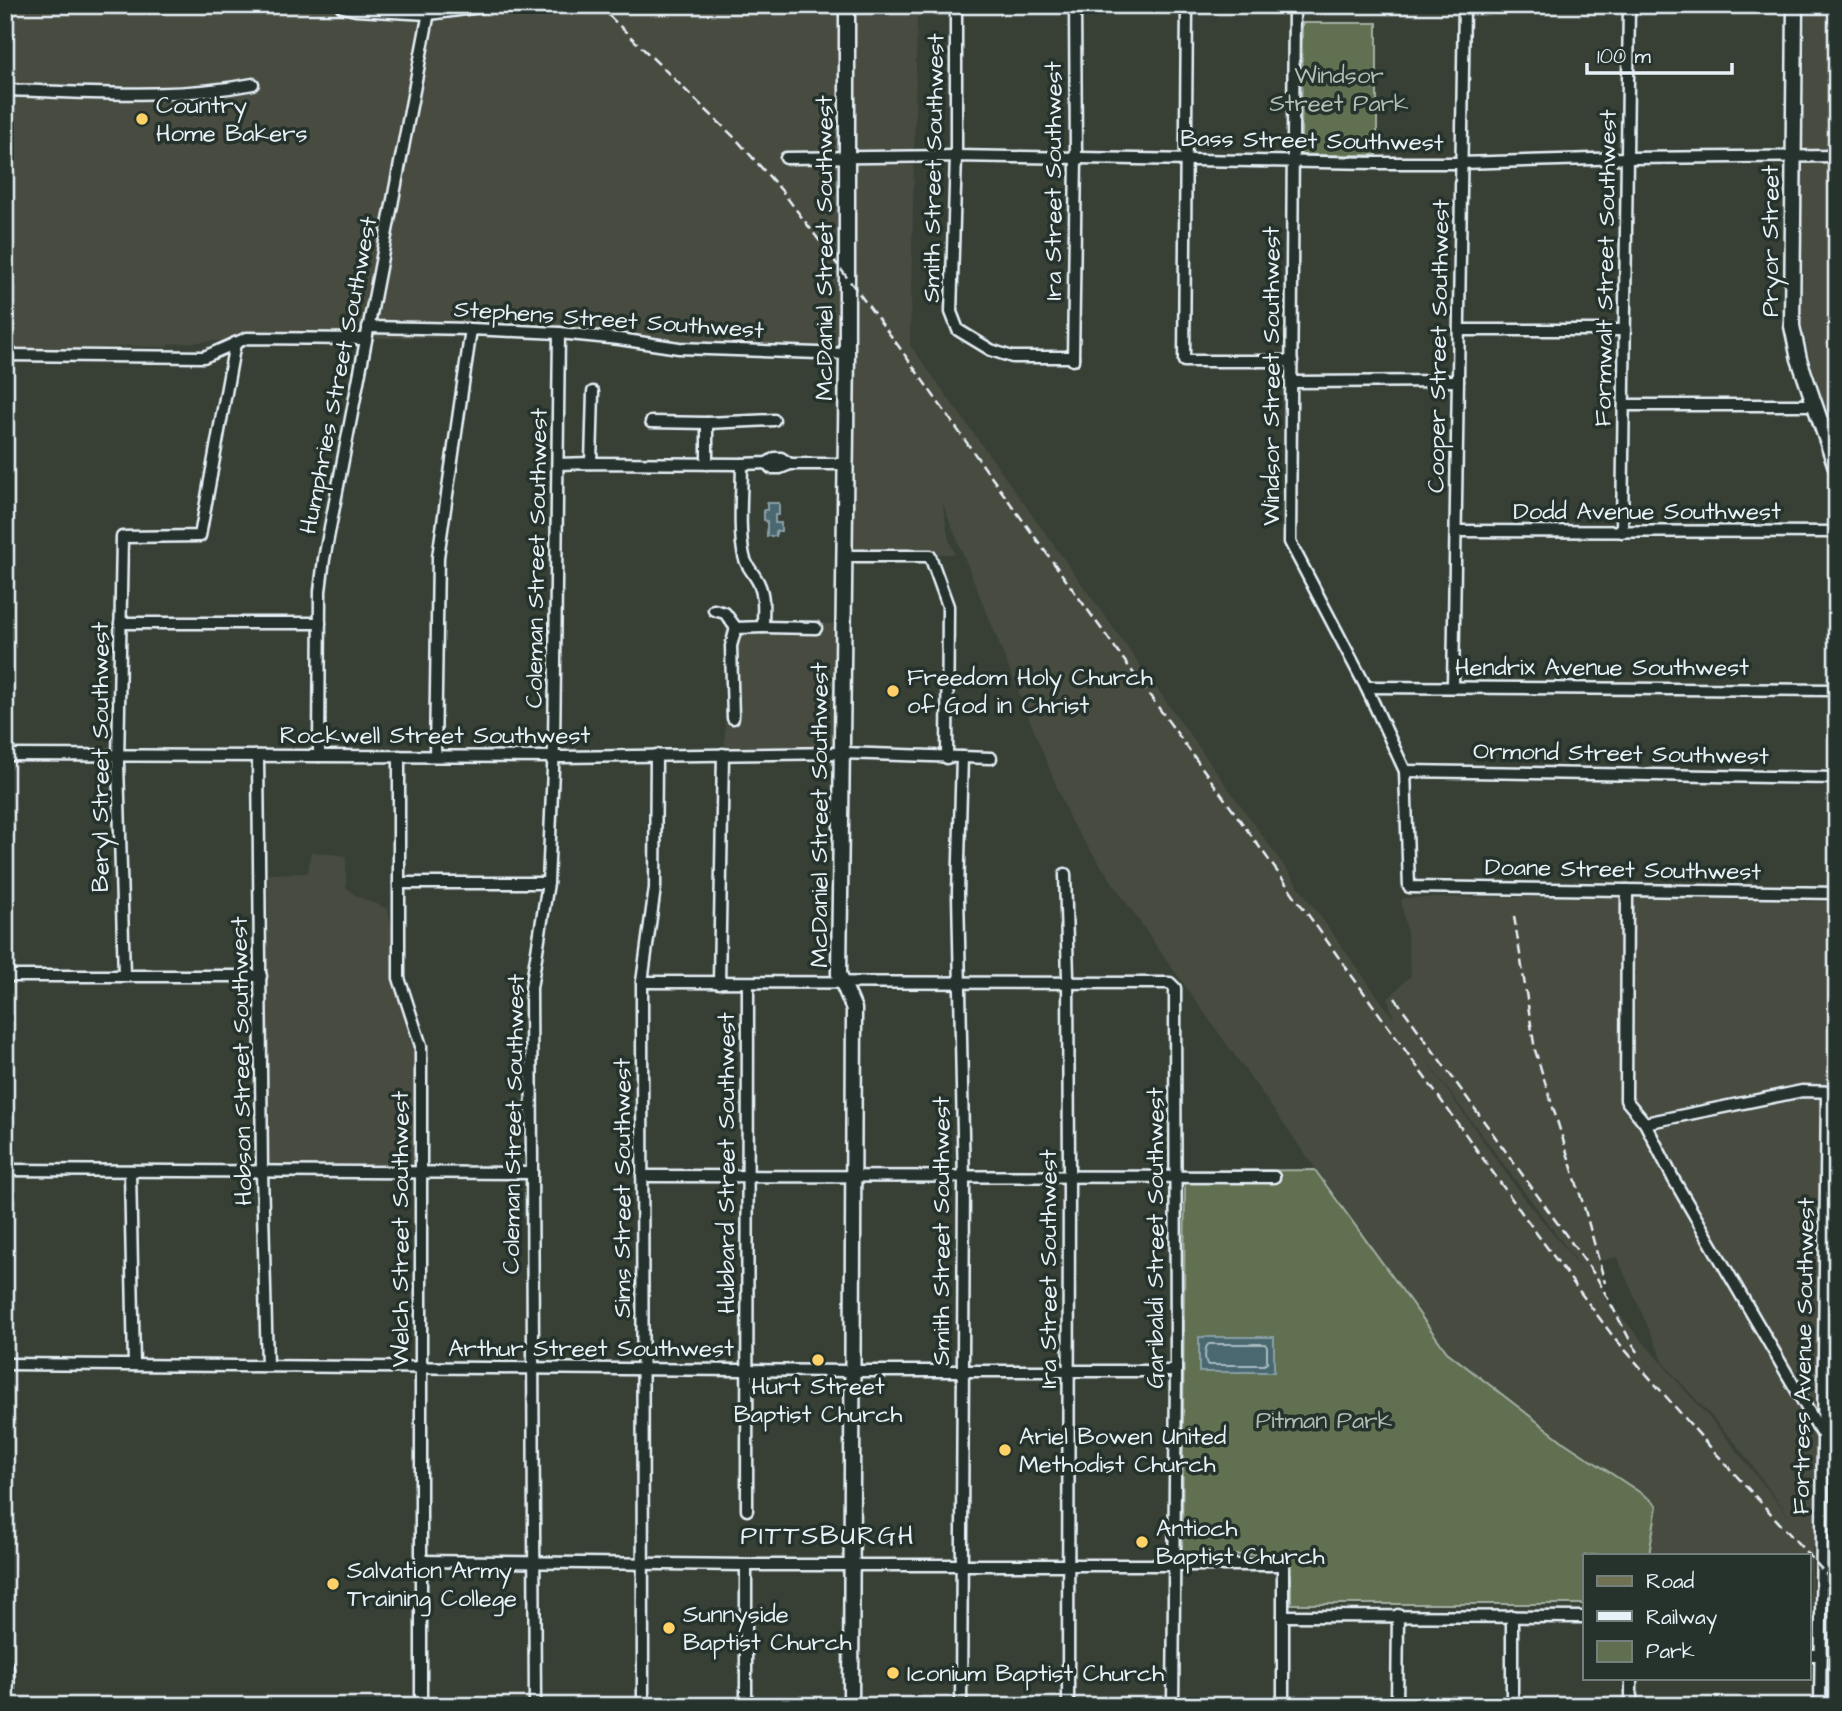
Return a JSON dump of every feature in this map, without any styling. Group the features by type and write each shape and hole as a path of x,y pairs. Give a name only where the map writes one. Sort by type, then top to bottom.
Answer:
{"main road":[{"path":"5,1668 6,1706"}],"street":[{"path":"343,5 356,8 480,5"},
{"name":"McDaniel Street Southwest","path":"848,5 846,464 839,974 854,1009 851,1706"},
{"name":"Smith Street Southwest","path":"956,5 956,156 951,312 958,330 991,350 1012,357 1073,359"},
{"name":"Ira Street Southwest","path":"1073,359 1075,5"},
{"path":"1186,5 1184,361 1292,361"},
{"name":"Windsor Street Southwest","path":"1294,5 1290,542 1366,687 1405,771 1409,887"},
{"name":"Cooper Street Southwest","path":"1454,687 1464,5"},
{"name":"Formwalt Street Southwest","path":"1622,531 1629,5"},
{"name":"Pryor Street","path":"1795,5 1792,326 1799,359 1837,470"},
{"name":"Humphries Street Southwest","path":"319,756 320,591 324,559 430,8"},
{"path":"5,90 164,94 228,89 253,84"},
{"name":"Bass Street Southwest","path":"786,158 956,156 1460,163 1837,156"},
{"name":"Stephens Street Southwest","path":"368,327 559,333 680,348 847,354"},
{"path":"435,757 438,557 471,329"},
{"path":"1459,330 1625,330"},
{"name":"Coleman Street Southwest","path":"535,1706 531,988 548,883 554,757 559,333"},
{"path":"5,355 204,357 247,338 366,339"},
{"name":"Beryl Street Southwest","path":"124,976 118,755 122,537 200,536 235,343"},
{"path":"1292,382 1458,381"},
{"path":"591,463 593,392"},
{"path":"1624,405 1814,405"},
{"path":"651,422 774,420"},
{"path":"707,423 707,464"},
{"path":"558,464 767,463 771,468 790,464 846,464"},
{"path":"743,464 741,500 744,555 747,565 761,586 763,627"},
{"name":"Dodd Avenue Southwest","path":"1457,531 1837,532"},
{"path":"845,556 930,556 948,606 947,758"},
{"path":"714,610 725,613 736,628"},
{"path":"120,622 320,623"},
{"path":"736,628 816,628"},
{"path":"733,718 731,646 736,628"},
{"name":"Hendrix Avenue Southwest","path":"1366,687 1837,690"},
{"name":"Rockwell Street Southwest","path":"5,755 554,757 842,753 991,758"},
{"name":"Hubbard Street Southwest","path":"719,983 723,754"},
{"name":"Sims Street Southwest","path":"643,1706 642,982 655,888 656,755"},
{"name":"Hobson Street Southwest","path":"258,756 262,1172 267,1366"},
{"name":"Welch Street Southwest","path":"399,757 399,978 421,1046 421,1706"},
{"name":"Smith Street Southwest","path":"961,1706 964,1176 958,893 962,757"},
{"name":"Ormond Street Southwest","path":"1405,771 1837,778"},
{"name":"Ira Street Southwest","path":"1065,874 1069,1176 1068,1706"},
{"path":"399,883 548,883"},
{"name":"Doane Street Southwest","path":"1409,887 1837,893"},
{"path":"1627,890 1626,1100 1645,1123 1674,1180 1824,1437"},
{"path":"5,976 261,976"},
{"path":"642,982 1068,982"},
{"name":"Garibaldi Street Southwest","path":"1068,982 1170,983 1175,988 1173,1706"},
{"name":"Hubbard Street Southwest","path":"747,1510 748,983"},
{"path":"1645,1123 1802,1091 1832,1092"},
{"name":"Fortress Avenue Southwest","path":"1820,1706 1832,1092"},
{"path":"5,1170 532,1173"},
{"path":"130,1171 134,1365"},
{"path":"642,1176 1274,1177"},
{"name":"Arthur Street Southwest","path":"5,1364 1176,1371"},
{"path":"421,1561 746,1565 1283,1566 1283,1706"},
{"path":"746,1565 746,1706"},
{"path":"1398,1615 1398,1706"},
{"path":"1283,1616 1583,1617"},
{"path":"1512,1616 1512,1706"},
{"path":"1811,1655 1821,1655"},
{"path":"1630,1706 1631,1680"}],"shaded area":[{"path":"5,5 960,5 960,16 917,17 910,345 1394,1019 1388,999 1411,975 1401,900 1404,898 1612,896 1837,902 1837,1580 1812,1548 1812,1649 1811,1554 1649,1554 1658,1514 1447,1352 1071,822 942,502 949,540 955,554 840,554 845,359 556,337 243,339 168,344 168,347 129,346 5,354","holes":["1424,1058 1587,1275 1523,1197","1617,1257 1665,1365 1738,1446 1794,1523 1724,1435 1604,1297 1599,1261"]},
{"path":"1806,5 1837,5 1837,440 1812,367 1801,319"},
{"path":"725,622 840,624 840,755 725,756"},
{"path":"311,852 346,856 346,887 356,896 388,909 393,936 395,978 414,1046 415,1165 266,1164 268,874 308,873"}],"green space":[{"name":"Windsor Street Park","path":"1302,23 1377,23 1377,155 1301,155"},
{"name":"Pitman Park","path":"1315,1170 1447,1352 1565,1443 1657,1506 1649,1554 1583,1554 1583,1604 1291,1604 1291,1554 1182,1556 1185,1171"}],"water":[{"path":"767,503 779,503 779,515 775,515 775,523 781,523 781,531 776,531 776,536 767,536 764,510 767,510"},
{"path":"1199,1337 1274,1337 1274,1372 1199,1372"}],"railway":[{"path":"598,5 737,140 782,191 897,344 1612,1335 1808,1554"},
{"path":"1514,916 1535,1050 1605,1283"},
{"path":"1395,998 1597,1278 1641,1356"},
{"path":"1811,1558 1837,1586"}],"place":[{"name":"Country Home Bakers","path":"142,119"},
{"name":"Freedom Holy Church of God in Christ","path":"893,691"},
{"name":"Hurt Street Baptist Church","path":"818,1360"},
{"name":"Ariel Bowen United Methodist Church","path":"1005,1450"},
{"name":"Antioch Baptist Church","path":"1142,1542"},
{"name":"Salvation Army Training College","path":"333,1584"},
{"name":"Sunnyside Baptist Church","path":"669,1628"},
{"name":"Iconium Baptist Church","path":"893,1673"}],"district":[{"name":"PITTSBURGH","path":"828,1535"}]}
